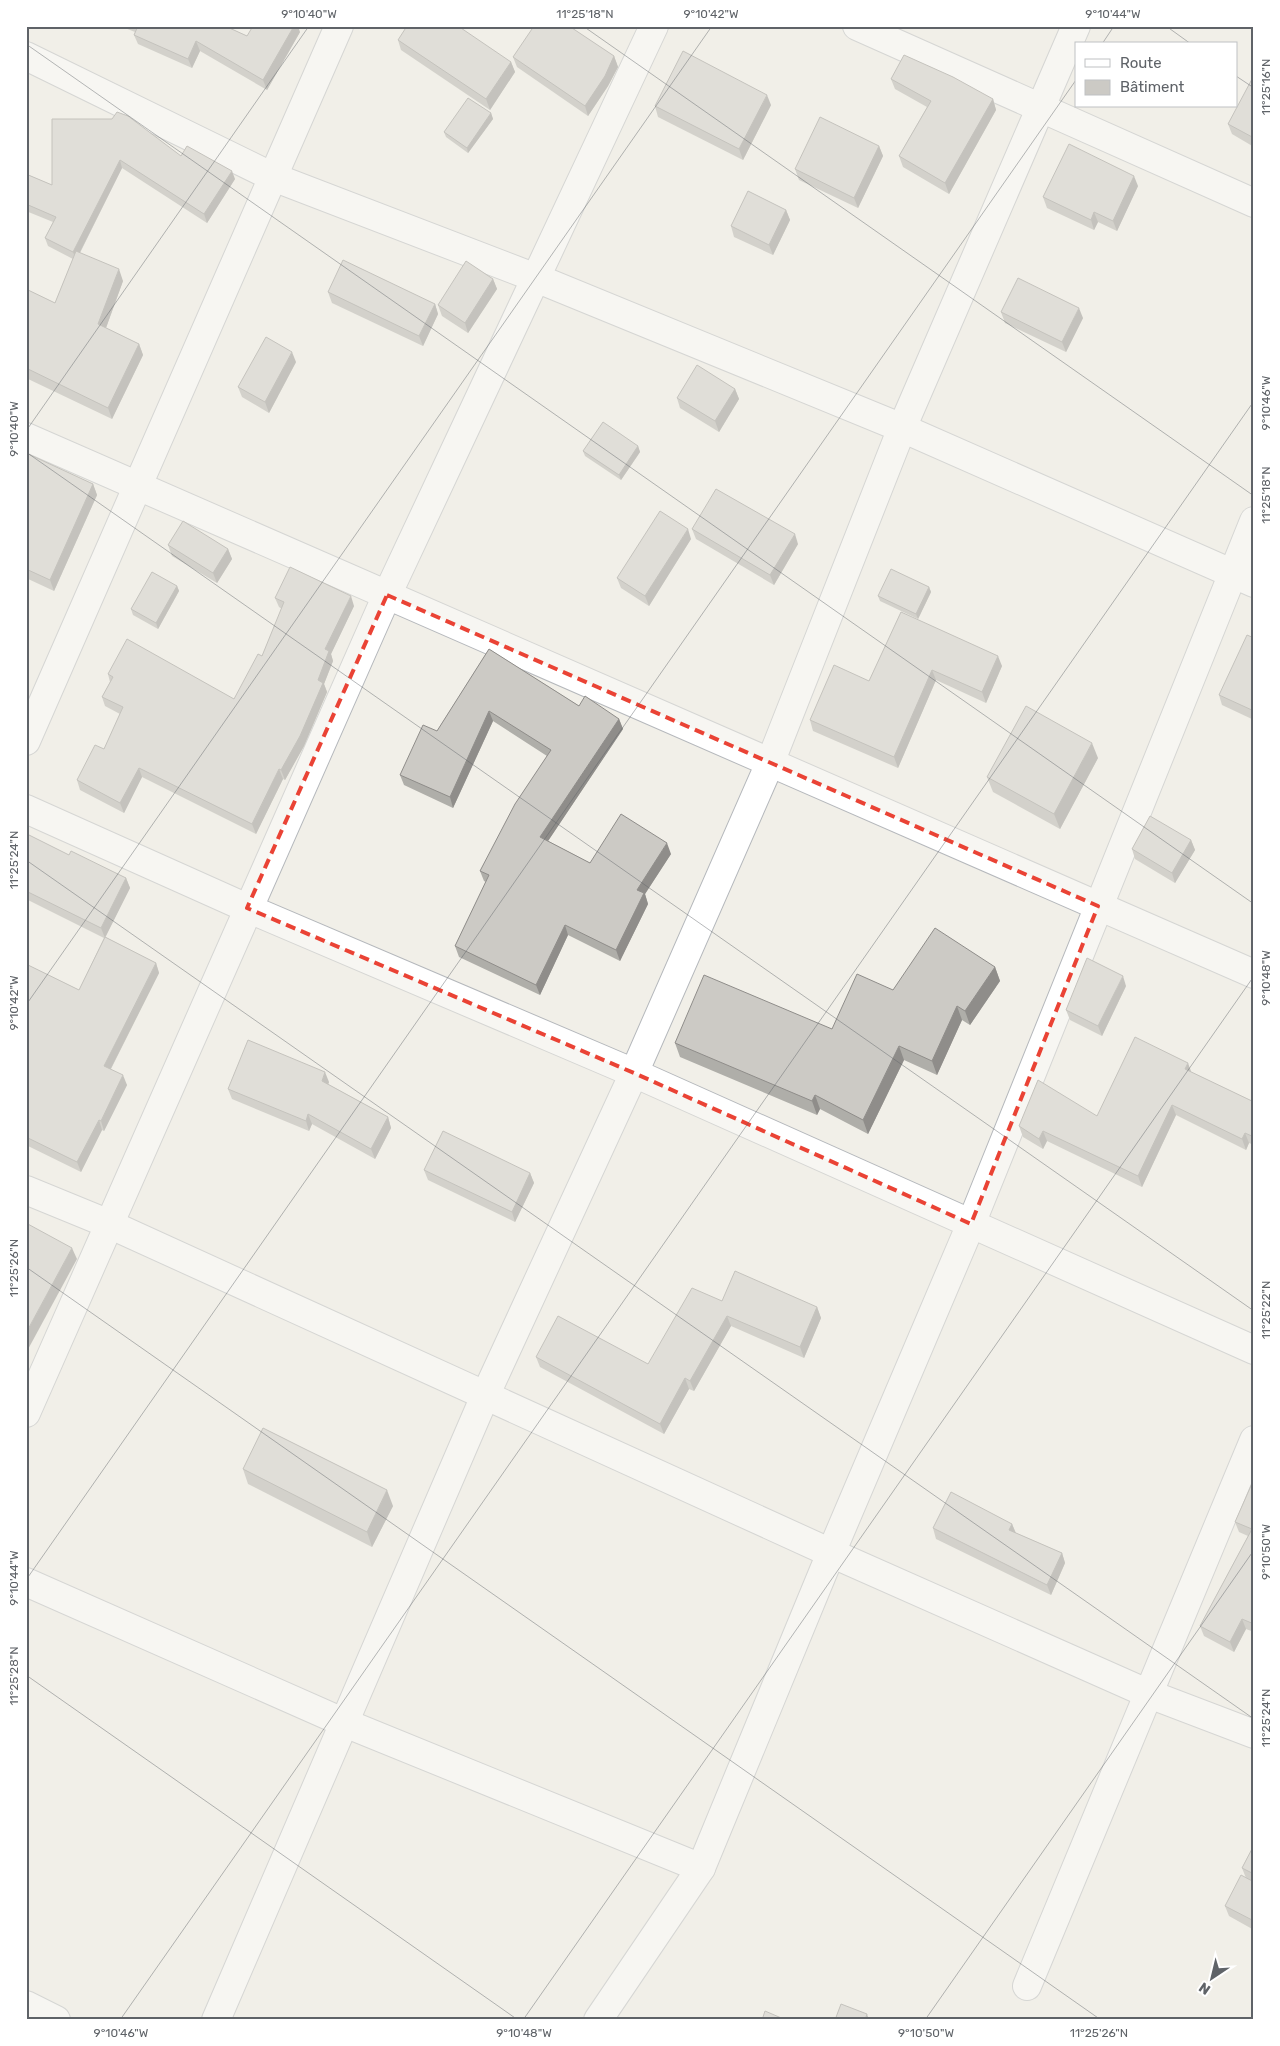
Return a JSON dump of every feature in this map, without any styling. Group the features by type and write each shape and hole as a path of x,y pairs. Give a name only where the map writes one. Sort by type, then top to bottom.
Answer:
{"street":[{"path":"26,741 139,487 339,26"},
{"path":"26,1413 247,908 387,595 654,26"},
{"path":"858,26 1040,109 1254,203"},
{"path":"216,2020 485,1396 634,1073 770,763 902,428 1076,26"},
{"path":"26,56 273,177 536,278 902,428 1242,578"},
{"path":"26,437 1254,974"},
{"path":"598,2020 701,1868 831,1553 971,1224 1098,906 1242,578 1254,521"},
{"path":"26,809 247,908 634,1073 1254,1350"},
{"path":"26,1190 109,1224 831,1553 1149,1694 1254,1734"},
{"path":"1027,1986 1254,1440"},
{"path":"26,1582 345,1723 701,1868"},
{"path":"26,2005 56,2020"}],"highlighted area":[{"path":"387,595 1098,906 971,1224 634,1073 247,908"}],"building":[{"path":"138,26 225,26 247,36 253,26 294,26 263,80 196,41 188,59 134,35"},
{"path":"407,26 458,26 511,62 486,99 398,40"},
{"path":"534,26 569,26 614,56 605,76 585,106 513,57"},
{"path":"683,51 767,95 739,149 655,106"},
{"path":"904,55 953,77 993,99 945,183 899,156 931,101 891,79"},
{"path":"1252,79 1254,80 1254,138 1228,124"},
{"path":"468,98 491,113 467,148 444,132"},
{"path":"117,112 128,116 181,156 187,146 232,171 204,214 120,160 73,252 45,238 56,217 26,204 26,174 52,185 52,119 112,119"},
{"path":"820,117 879,146 854,198 795,169"},
{"path":"1069,144 1134,176 1113,221 1094,212 1091,220 1043,197"},
{"path":"748,191 786,210 769,245 731,226"},
{"path":"76,251 119,269 98,324 139,344 108,408 26,368 26,289 55,303"},
{"path":"343,260 435,304 419,336 328,292"},
{"path":"466,261 493,279 465,323 438,305"},
{"path":"1018,278 1079,308 1062,342 1001,312"},
{"path":"266,337 292,352 265,402 238,387"},
{"path":"697,365 735,389 715,421 677,398"},
{"path":"603,422 638,446 619,475 583,451"},
{"path":"26,453 93,484 50,580 26,569"},
{"path":"716,489 795,534 770,575 692,529"},
{"path":"660,511 688,529 645,596 617,578"},
{"path":"183,521 228,549 213,573 168,545"},
{"path":"290,567 351,596 325,649 329,651 318,680 323,683 300,736 281,770 279,769 252,824 139,768 120,803 77,780 95,745 104,749 123,707 102,697 113,677 108,674 127,639 234,699 258,654 262,656 284,602 275,598"},
{"path":"891,569 929,587 916,614 878,596"},
{"path":"152,572 177,586 156,623 131,609"},
{"path":"901,612 998,656 982,692 932,670 894,757 810,720 834,665 869,681"},
{"path":"1247,635 1254,638 1254,711 1219,695"},
{"path":"489,649 579,706 585,696 619,719 540,837 590,863 621,814 667,843 637,890 644,893 616,950 565,925 536,985 455,946 489,875 480,871 515,804 551,750 489,711 450,797 400,775 423,725 437,731"},
{"path":"1026,706 1092,743 1054,814 987,777"},
{"path":"1150,816 1191,840 1172,873 1132,849"},
{"path":"29,835 69,855 71,851 126,878 101,928 26,891 26,841"},
{"path":"935,928 995,967 965,1011 957,1006 932,1061 899,1046 863,1120 815,1095 812,1101 675,1043 704,975 832,1029 857,974 893,990"},
{"path":"105,937 156,963 104,1066 123,1075 101,1121 99,1120 77,1162 26,1137 26,964 79,990"},
{"path":"1087,958 1123,976 1098,1026 1066,1010"},
{"path":"1135,1037 1188,1063 1185,1069 1254,1102 1254,1137 1245,1133 1242,1139 1172,1105 1138,1176 1043,1131 1039,1139 1019,1126 1038,1080 1097,1116"},
{"path":"248,1040 325,1072 322,1081 388,1117 371,1149 308,1114 306,1121 228,1089"},
{"path":"443,1131 530,1173 512,1212 424,1170"},
{"path":"26,1223 72,1248 26,1333"},
{"path":"735,1271 817,1307 800,1347 727,1316 690,1381 685,1378 660,1424 536,1357 558,1316 648,1364 692,1288 722,1301"},
{"path":"263,1428 387,1490 367,1532 243,1469"},
{"path":"1254,1479 1254,1624 1242,1619 1230,1642 1200,1626 1252,1529 1235,1522"},
{"path":"951,1492 1012,1524 1009,1530 1062,1553 1047,1585 933,1528"},
{"path":"1254,1845 1254,1874 1242,1868"},
{"path":"1241,1875 1254,1882 1254,1921 1225,1906"},
{"path":"841,2004 867,2014 865,2020 835,2020"},
{"path":"765,2011 786,2020 762,2020"}]}
